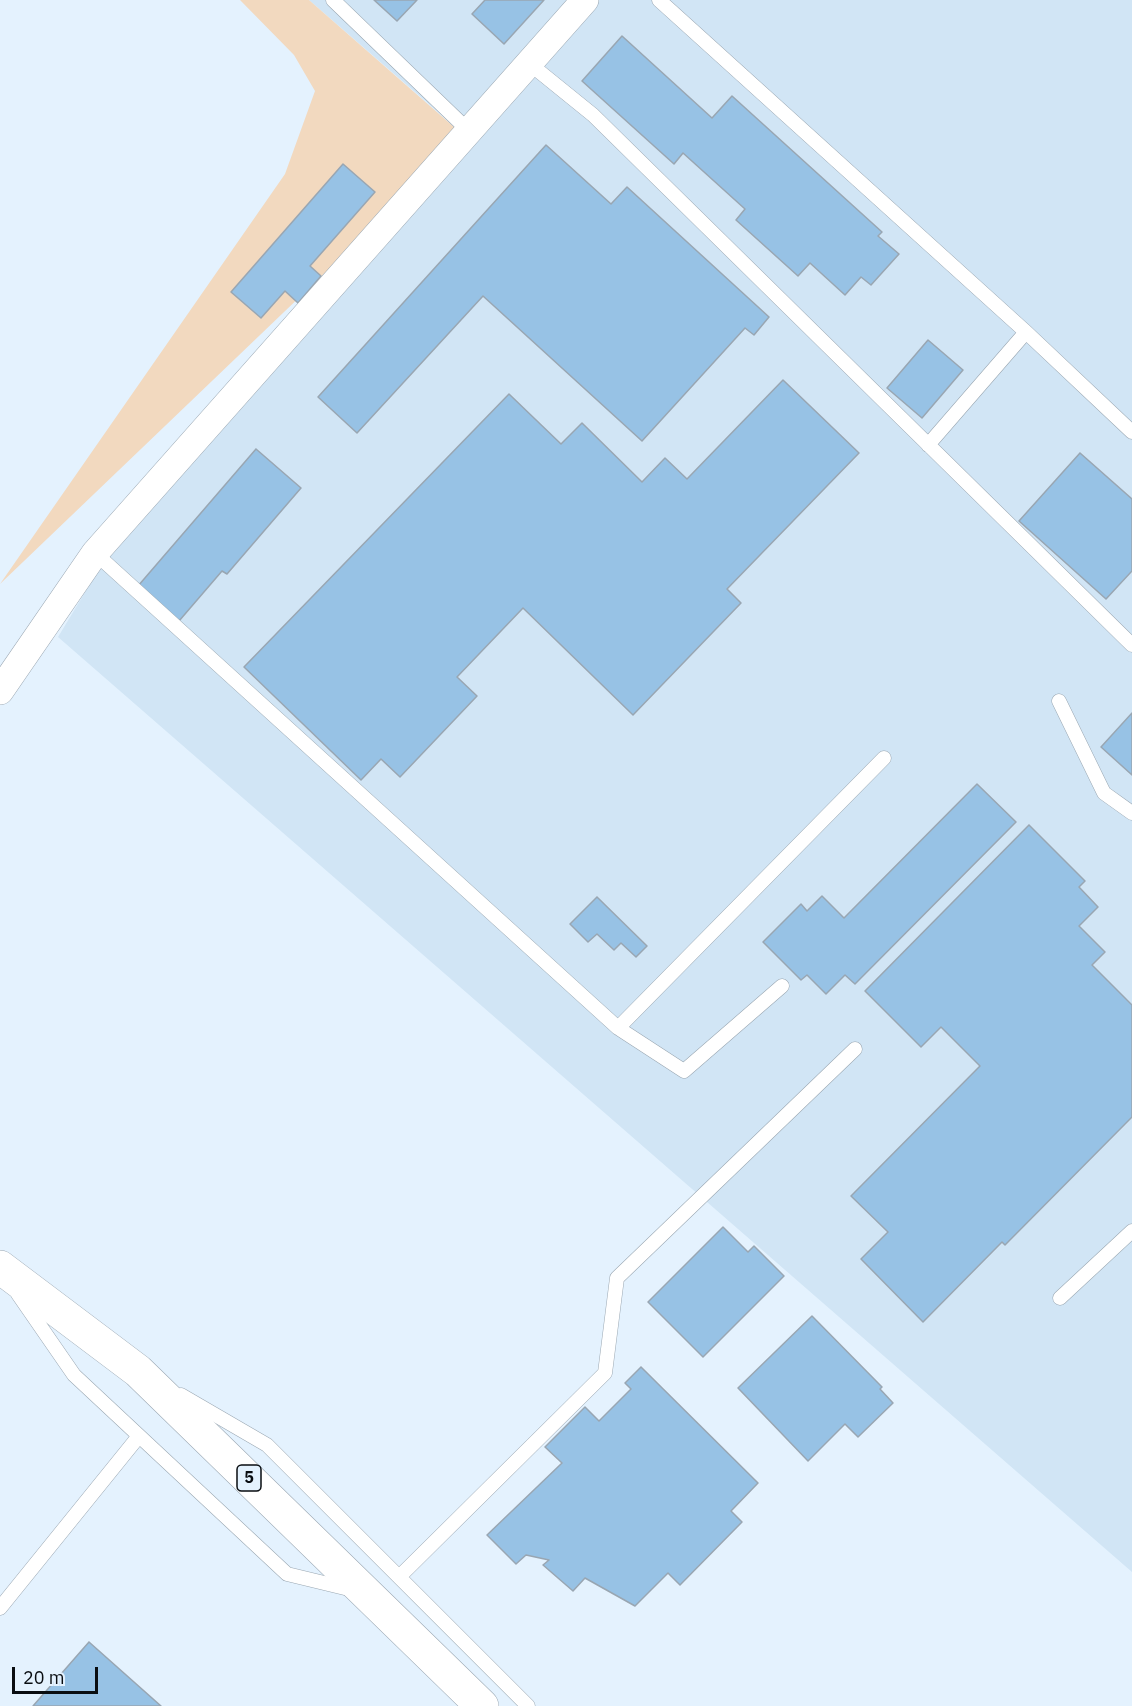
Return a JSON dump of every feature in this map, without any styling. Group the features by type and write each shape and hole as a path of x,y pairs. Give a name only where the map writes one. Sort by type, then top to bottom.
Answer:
{"main road":[{"name":"5","path":"0,1267 138,1371 482,1706"}],"street":[{"path":"0,691 95,553 585,0"}],"lane":[{"path":"333,0 470,132"},
{"path":"660,0 1026,332 1132,432"},
{"path":"530,64 593,114 1132,645"},
{"path":"928,445 1026,332"},
{"path":"95,553 618,1028 684,1071 782,986"},
{"path":"1059,701 1104,793 1132,813"},
{"path":"618,1028 884,758"},
{"path":"400,1576 605,1373 617,1278 855,1049"},
{"path":"1060,1298 1132,1231"},
{"path":"0,1267 74,1375 287,1574 368,1593"},
{"path":"138,1371 267,1444 528,1706"},
{"path":"0,1608 139,1436"}],"shaded area":[{"path":"240,0 309,0 462,134 425,177 0,584 285,174 315,91 294,55"},
{"path":"309,0 1132,0 1132,1572 58,637 101,566 462,133"}],"building":[{"path":"374,0 417,0 397,21"},
{"path":"485,0 544,0 504,44 472,14"},
{"path":"622,36 712,118 732,96 882,232 878,236 899,254 871,285 861,277 845,295 810,263 798,276 736,220 745,209 683,153 674,164 582,81"},
{"path":"546,145 611,204 627,187 769,317 754,335 745,328 642,441 483,296 357,433 318,397"},
{"path":"343,164 375,192 310,266 321,276 298,303 285,291 261,318 231,292"},
{"path":"928,340 963,370 922,418 887,388"},
{"path":"783,380 859,453 727,589 741,603 633,715 523,608 457,677 477,696 400,777 381,759 361,780 244,667 509,394 561,444 582,423 642,482 665,458 687,479"},
{"path":"256,449 301,488 227,574 222,571 179,621 138,586"},
{"path":"1080,453 1132,499 1132,571 1106,599 1019,521"},
{"path":"1132,713 1132,775 1101,747"},
{"path":"977,784 1016,822 855,984 845,975 826,994 807,975 801,980 763,942 801,904 807,911 822,896 844,918"},
{"path":"1029,825 1085,881 1079,887 1098,907 1079,926 1105,952 1092,965 1132,1005 1132,1117 1005,1245 1002,1242 923,1322 861,1259 888,1232 851,1196 980,1066 941,1027 921,1047 865,991"},
{"path":"597,897 647,946 636,957 621,943 614,950 597,934 588,942 570,924"},
{"path":"723,1227 748,1252 754,1246 784,1276 703,1357 648,1302"},
{"path":"812,1316 882,1387 880,1389 893,1403 858,1437 845,1424 808,1461 738,1388"},
{"path":"641,1367 758,1483 731,1511 742,1522 680,1585 668,1573 635,1606 585,1578 573,1591 543,1565 549,1560 526,1555 516,1564 487,1535 562,1463 545,1447 585,1407 599,1421 631,1389 625,1383"},
{"path":"89,1642 161,1706 33,1706"}]}
